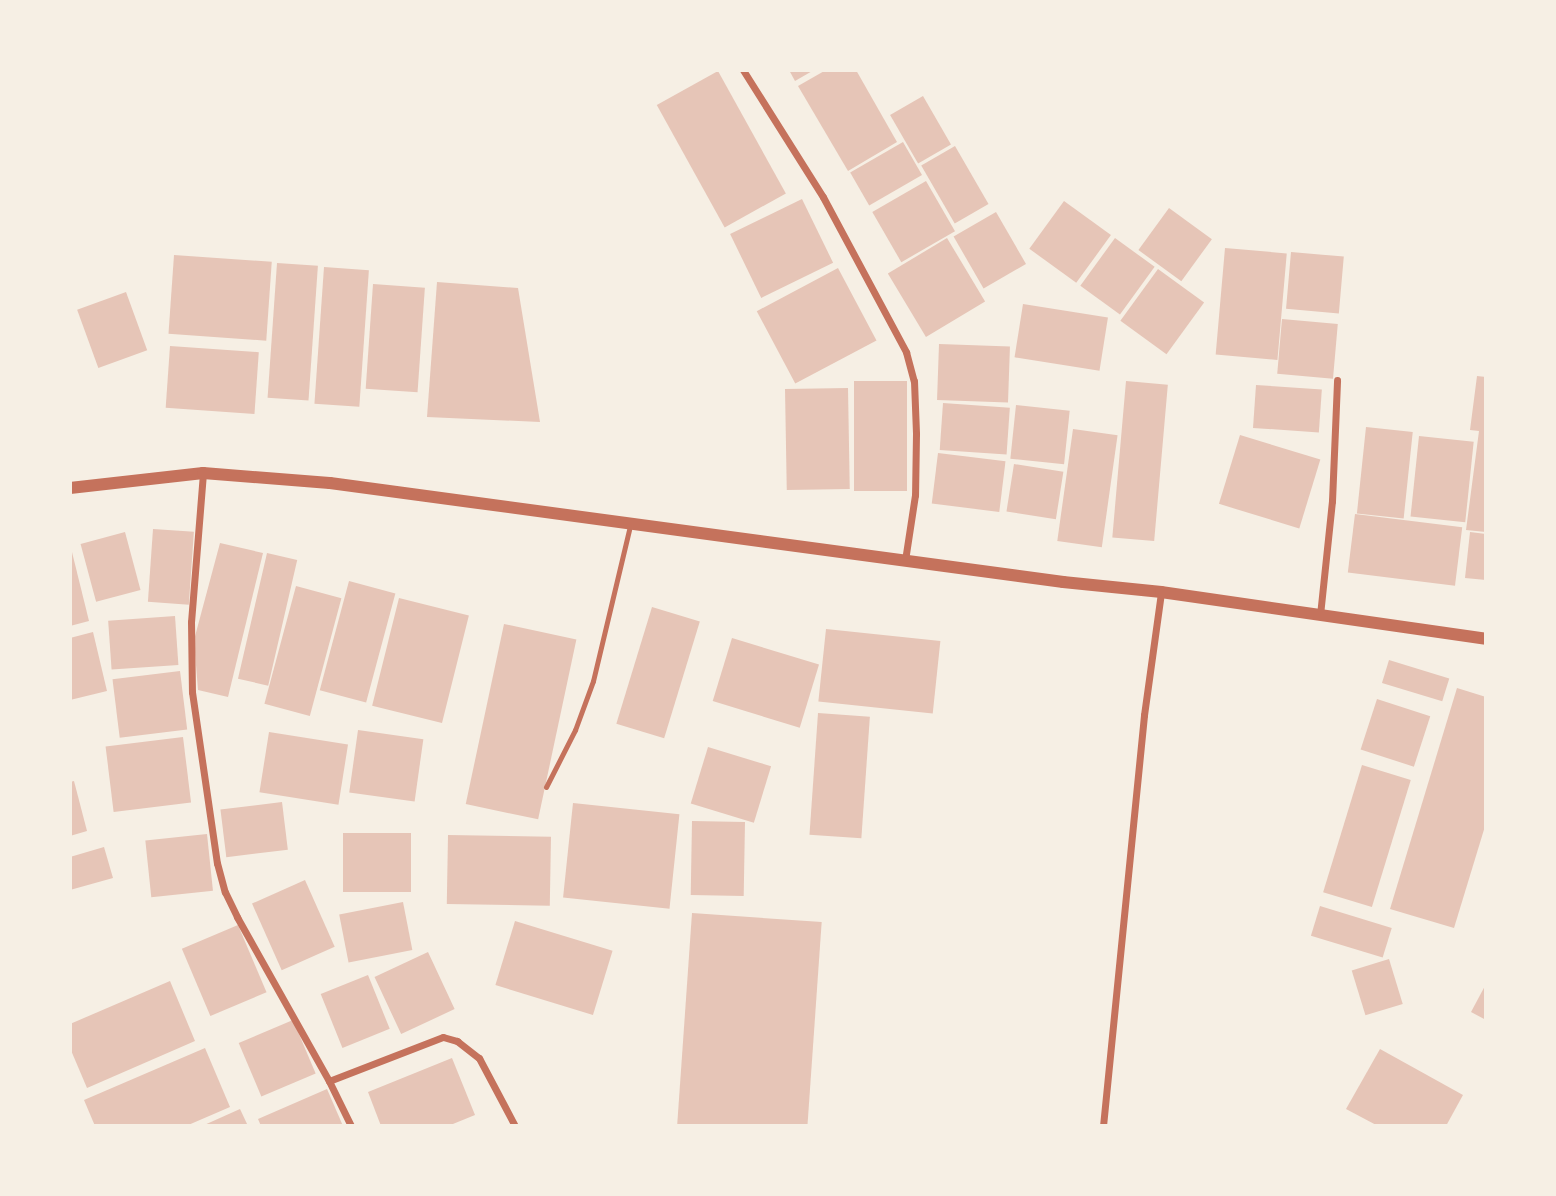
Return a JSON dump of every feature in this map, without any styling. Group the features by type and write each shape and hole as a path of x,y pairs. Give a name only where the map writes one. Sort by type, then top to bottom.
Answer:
{"street":[{"path":"743,70 823,197 906,352 914,381 916,435 915,495 905,560"},
{"path":"1320,615 1332,501 1337,380"},
{"path":"70,488 203,473 330,482 1161,592 1486,639"},
{"path":"203,473 191,622 192,692 217,863 225,892 237,917 329,1081 351,1126"},
{"path":"1103,1126 1144,715 1161,592"},
{"path":"329,1081 443,1038 457,1041 479,1058 515,1126"}],"lane":[{"path":"546,787 575,730 593,681 631,523"}],"building":[{"path":"789,70 814,70 795,81"},
{"path":"826,70 856,70 897,142 848,171 798,86"},
{"path":"718,71 786,193 725,227 657,105"},
{"path":"923,96 951,144 918,163 890,115"},
{"path":"903,142 922,175 869,205 850,172"},
{"path":"955,146 988,204 955,224 921,166"},
{"path":"926,181 955,231 901,262 872,212"},
{"path":"802,199 833,263 761,298 730,234"},
{"path":"1064,201 1111,235 1076,283 1029,249"},
{"path":"1169,208 1212,239 1181,281 1138,250"},
{"path":"996,212 1026,264 984,288 954,236"},
{"path":"947,238 985,301 926,337 888,274"},
{"path":"1115,238 1155,267 1120,315 1080,286"},
{"path":"1225,248 1287,253 1277,360 1216,355"},
{"path":"1291,252 1344,257 1339,313 1286,309"},
{"path":"174,255 272,262 266,341 168,334"},
{"path":"277,263 318,266 308,401 268,398"},
{"path":"324,267 369,270 359,407 314,404"},
{"path":"838,268 876,340 795,384 757,311"},
{"path":"1158,269 1204,303 1166,354 1120,321"},
{"path":"437,282 518,288 540,422 427,417"},
{"path":"373,284 425,288 418,392 366,389"},
{"path":"126,292 147,350 98,368 77,310"},
{"path":"1023,304 1108,317 1099,371 1015,357"},
{"path":"1282,319 1338,324 1333,379 1277,374"},
{"path":"939,344 1010,346 1008,402 937,400"},
{"path":"170,346 259,352 254,414 166,408"},
{"path":"1477,376 1486,377 1486,532 1466,530 1479,431 1470,430"},
{"path":"854,381 907,381 907,491 854,491"},
{"path":"1126,381 1168,385 1154,541 1112,537"},
{"path":"1256,385 1322,390 1319,432 1253,428"},
{"path":"848,388 850,489 787,490 785,389"},
{"path":"943,403 1010,408 1007,455 940,450"},
{"path":"1016,405 1070,411 1064,464 1010,459"},
{"path":"1366,427 1413,432 1404,518 1357,514"},
{"path":"1073,429 1118,435 1102,547 1057,541"},
{"path":"1240,435 1320,460 1299,528 1219,504"},
{"path":"1419,436 1474,442 1465,522 1411,517"},
{"path":"938,453 1005,461 999,512 932,504"},
{"path":"1014,464 1063,472 1056,519 1006,511"},
{"path":"1355,514 1462,527 1455,586 1348,573"},
{"path":"153,529 194,532 189,605 148,602"},
{"path":"125,532 141,590 96,602 81,544"},
{"path":"1470,532 1486,534 1486,580 1465,578"},
{"path":"220,543 263,553 228,697 198,690 194,640"},
{"path":"70,544 89,621 70,626"},
{"path":"267,553 297,560 268,686 238,679"},
{"path":"349,581 395,593 366,703 320,690"},
{"path":"296,586 341,598 310,716 264,704"},
{"path":"399,598 469,615 442,723 372,706"},
{"path":"652,607 700,622 664,738 616,724"},
{"path":"175,616 178,665 112,670 108,621"},
{"path":"504,624 576,639 538,819 466,804"},
{"path":"826,629 940,641 933,714 818,702"},
{"path":"93,632 107,691 70,700 70,638"},
{"path":"732,638 819,665 800,728 713,701"},
{"path":"1389,660 1449,678 1442,701 1382,683"},
{"path":"180,671 187,730 120,738 113,679"},
{"path":"1457,688 1486,697 1486,823 1454,928 1390,909"},
{"path":"1377,699 1430,716 1414,767 1361,749"},
{"path":"818,713 870,717 861,838 809,835"},
{"path":"358,730 423,739 415,802 349,792"},
{"path":"269,732 348,745 338,805 259,792"},
{"path":"183,737 191,803 114,812 106,747"},
{"path":"708,747 771,766 754,823 691,803"},
{"path":"1362,765 1411,780 1372,907 1323,892"},
{"path":"74,781 87,831 70,836 70,782"},
{"path":"282,802 288,850 226,857 220,810"},
{"path":"573,803 679,814 669,909 563,897"},
{"path":"692,821 745,822 744,896 691,895"},
{"path":"343,833 411,833 411,892 343,892"},
{"path":"207,834 213,891 151,897 145,840"},
{"path":"448,835 551,837 550,906 447,904"},
{"path":"104,847 113,878 70,890 70,857"},
{"path":"305,880 335,947 282,970 252,904"},
{"path":"403,902 412,950 349,963 339,914"},
{"path":"1320,906 1392,928 1383,958 1311,936"},
{"path":"692,913 822,922 807,1126 677,1126"},
{"path":"515,921 613,951 593,1015 495,985"},
{"path":"238,925 267,992 210,1016 182,949"},
{"path":"428,952 455,1009 401,1034 375,977"},
{"path":"1389,959 1403,1004 1365,1015 1352,970"},
{"path":"368,975 390,1029 342,1048 321,994"},
{"path":"170,981 195,1041 87,1088 70,1048 70,1024"},
{"path":"1486,984 1486,1020 1471,1012"},
{"path":"293,1020 316,1073 261,1096 239,1043"},
{"path":"205,1048 230,1107 186,1126 95,1126 84,1100"},
{"path":"1380,1049 1463,1095 1446,1126 1378,1126 1346,1109"},
{"path":"452,1058 475,1115 448,1126 381,1126 368,1092"},
{"path":"327,1089 343,1126 261,1126 258,1119"},
{"path":"240,1109 248,1126 202,1126"}]}
